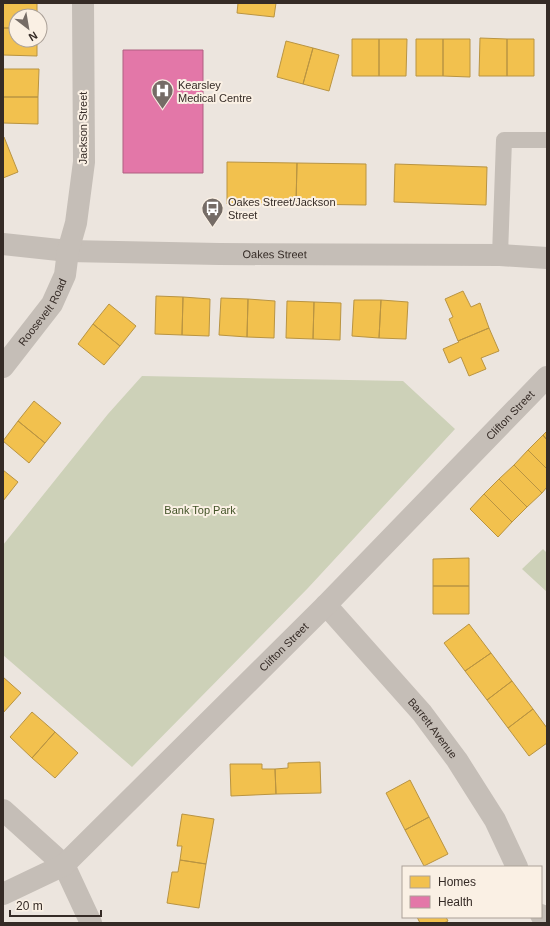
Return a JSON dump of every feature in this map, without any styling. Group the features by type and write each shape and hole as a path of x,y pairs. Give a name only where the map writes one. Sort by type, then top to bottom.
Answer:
{"street":[{"name":"Jackson Street","path":"68,251 76,223 84,162 83,3"},
{"name":"Oakes Street","path":"3,244 68,251 227,254 500,255 547,258"},
{"name":"Roosevelt Road","path":"3,367 52,304 65,275 68,251"},
{"name":"Clifton Street","path":"3,894 64,865 326,605 547,377"},
{"name":"Barrett Avenue","path":"326,605 422,713 457,760 495,820 517,866"},
{"path":"3,810 64,865 91,923"}],"lane":[{"path":"500,255 504,140 547,140"}],"green space":[{"name":"Bank Top Park","path":"142,376 403,381 455,429 308,588 132,767 3,655 3,545 108,414"},
{"path":"543,549 547,553 547,592 522,569"}],"building: Homes":[{"path":"3,3 37,3 37,8 8,8 8,28 3,28"},
{"path":"238,3 276,3 274,17 237,13"},
{"path":"3,28 8,28 8,48 37,48 37,56 3,55"},
{"path":"480,38 507,39 507,76 479,76"},
{"path":"352,39 379,39 379,76 352,76"},
{"path":"379,39 407,39 406,76 379,76"},
{"path":"416,39 443,39 443,76 416,76"},
{"path":"443,39 470,39 470,77 443,76"},
{"path":"507,39 534,39 534,76 507,76"},
{"path":"286,41 313,48 303,84 277,77"},
{"path":"313,48 339,55 329,91 303,84"},
{"path":"3,69 39,69 38,97 3,97"},
{"path":"3,97 38,97 38,124 3,123"},
{"path":"4,137 18,172 3,178 3,138"},
{"path":"227,162 297,163 296,204 227,204"},
{"path":"297,163 366,164 366,205 296,204"},
{"path":"395,164 487,167 486,205 394,202"},
{"path":"463,291 471,307 480,303 489,328 458,341 449,319 453,317 445,299"},
{"path":"156,296 183,297 182,335 155,334"},
{"path":"183,297 210,299 209,336 182,335"},
{"path":"221,298 248,299 247,337 219,335"},
{"path":"248,299 275,301 274,338 247,337"},
{"path":"354,300 381,300 379,338 352,336"},
{"path":"381,300 408,302 406,339 379,338"},
{"path":"287,301 314,302 313,339 286,338"},
{"path":"314,302 341,303 340,340 313,339"},
{"path":"109,304 136,326 120,346 93,324"},
{"path":"93,324 120,346 104,365 78,344"},
{"path":"489,328 499,351 481,358 486,369 469,376 461,357 449,363 443,349"},
{"path":"34,401 61,423 45,443 18,421"},
{"path":"18,421 45,443 29,463 3,441"},
{"path":"547,431 547,440 543,435"},
{"path":"543,435 547,440 547,469 528,450"},
{"path":"528,450 547,469 547,487 542,493 514,465"},
{"path":"514,465 542,493 527,507 499,479"},
{"path":"3,470 18,482 3,501"},
{"path":"499,479 527,507 512,522 484,494"},
{"path":"484,494 512,522 498,537 470,509"},
{"path":"469,558 469,586 433,586 433,559"},
{"path":"433,586 469,586 469,614 433,614"},
{"path":"469,624 491,653 465,671 444,643"},
{"path":"491,653 512,681 487,700 465,671"},
{"path":"3,677 21,693 3,713"},
{"path":"512,681 533,709 508,728 487,700"},
{"path":"533,709 547,728 547,743 529,756 508,728"},
{"path":"32,712 55,732 32,758 10,737"},
{"path":"55,732 78,753 55,778 32,758"},
{"path":"320,762 321,793 276,794 275,769 288,768 288,763"},
{"path":"230,764 262,764 262,769 275,769 276,794 231,796"},
{"path":"410,780 429,817 405,830 386,793"},
{"path":"182,814 214,819 206,864 180,860 182,846 177,846"},
{"path":"429,817 448,854 424,866 405,830"},
{"path":"180,860 206,864 199,908 167,903 172,872 178,872"},
{"path":"418,918 446,918 448,921 444,923 420,923"}],"building: Health":[{"name":"Kearsley Medical Centre","path":"123,50 203,50 203,173 123,173"}],"place":[{"name":"Kearsley Medical Centre","path":"163,110"},
{"name":"Oakes Street/Jackson Street","path":"212,228"}]}
